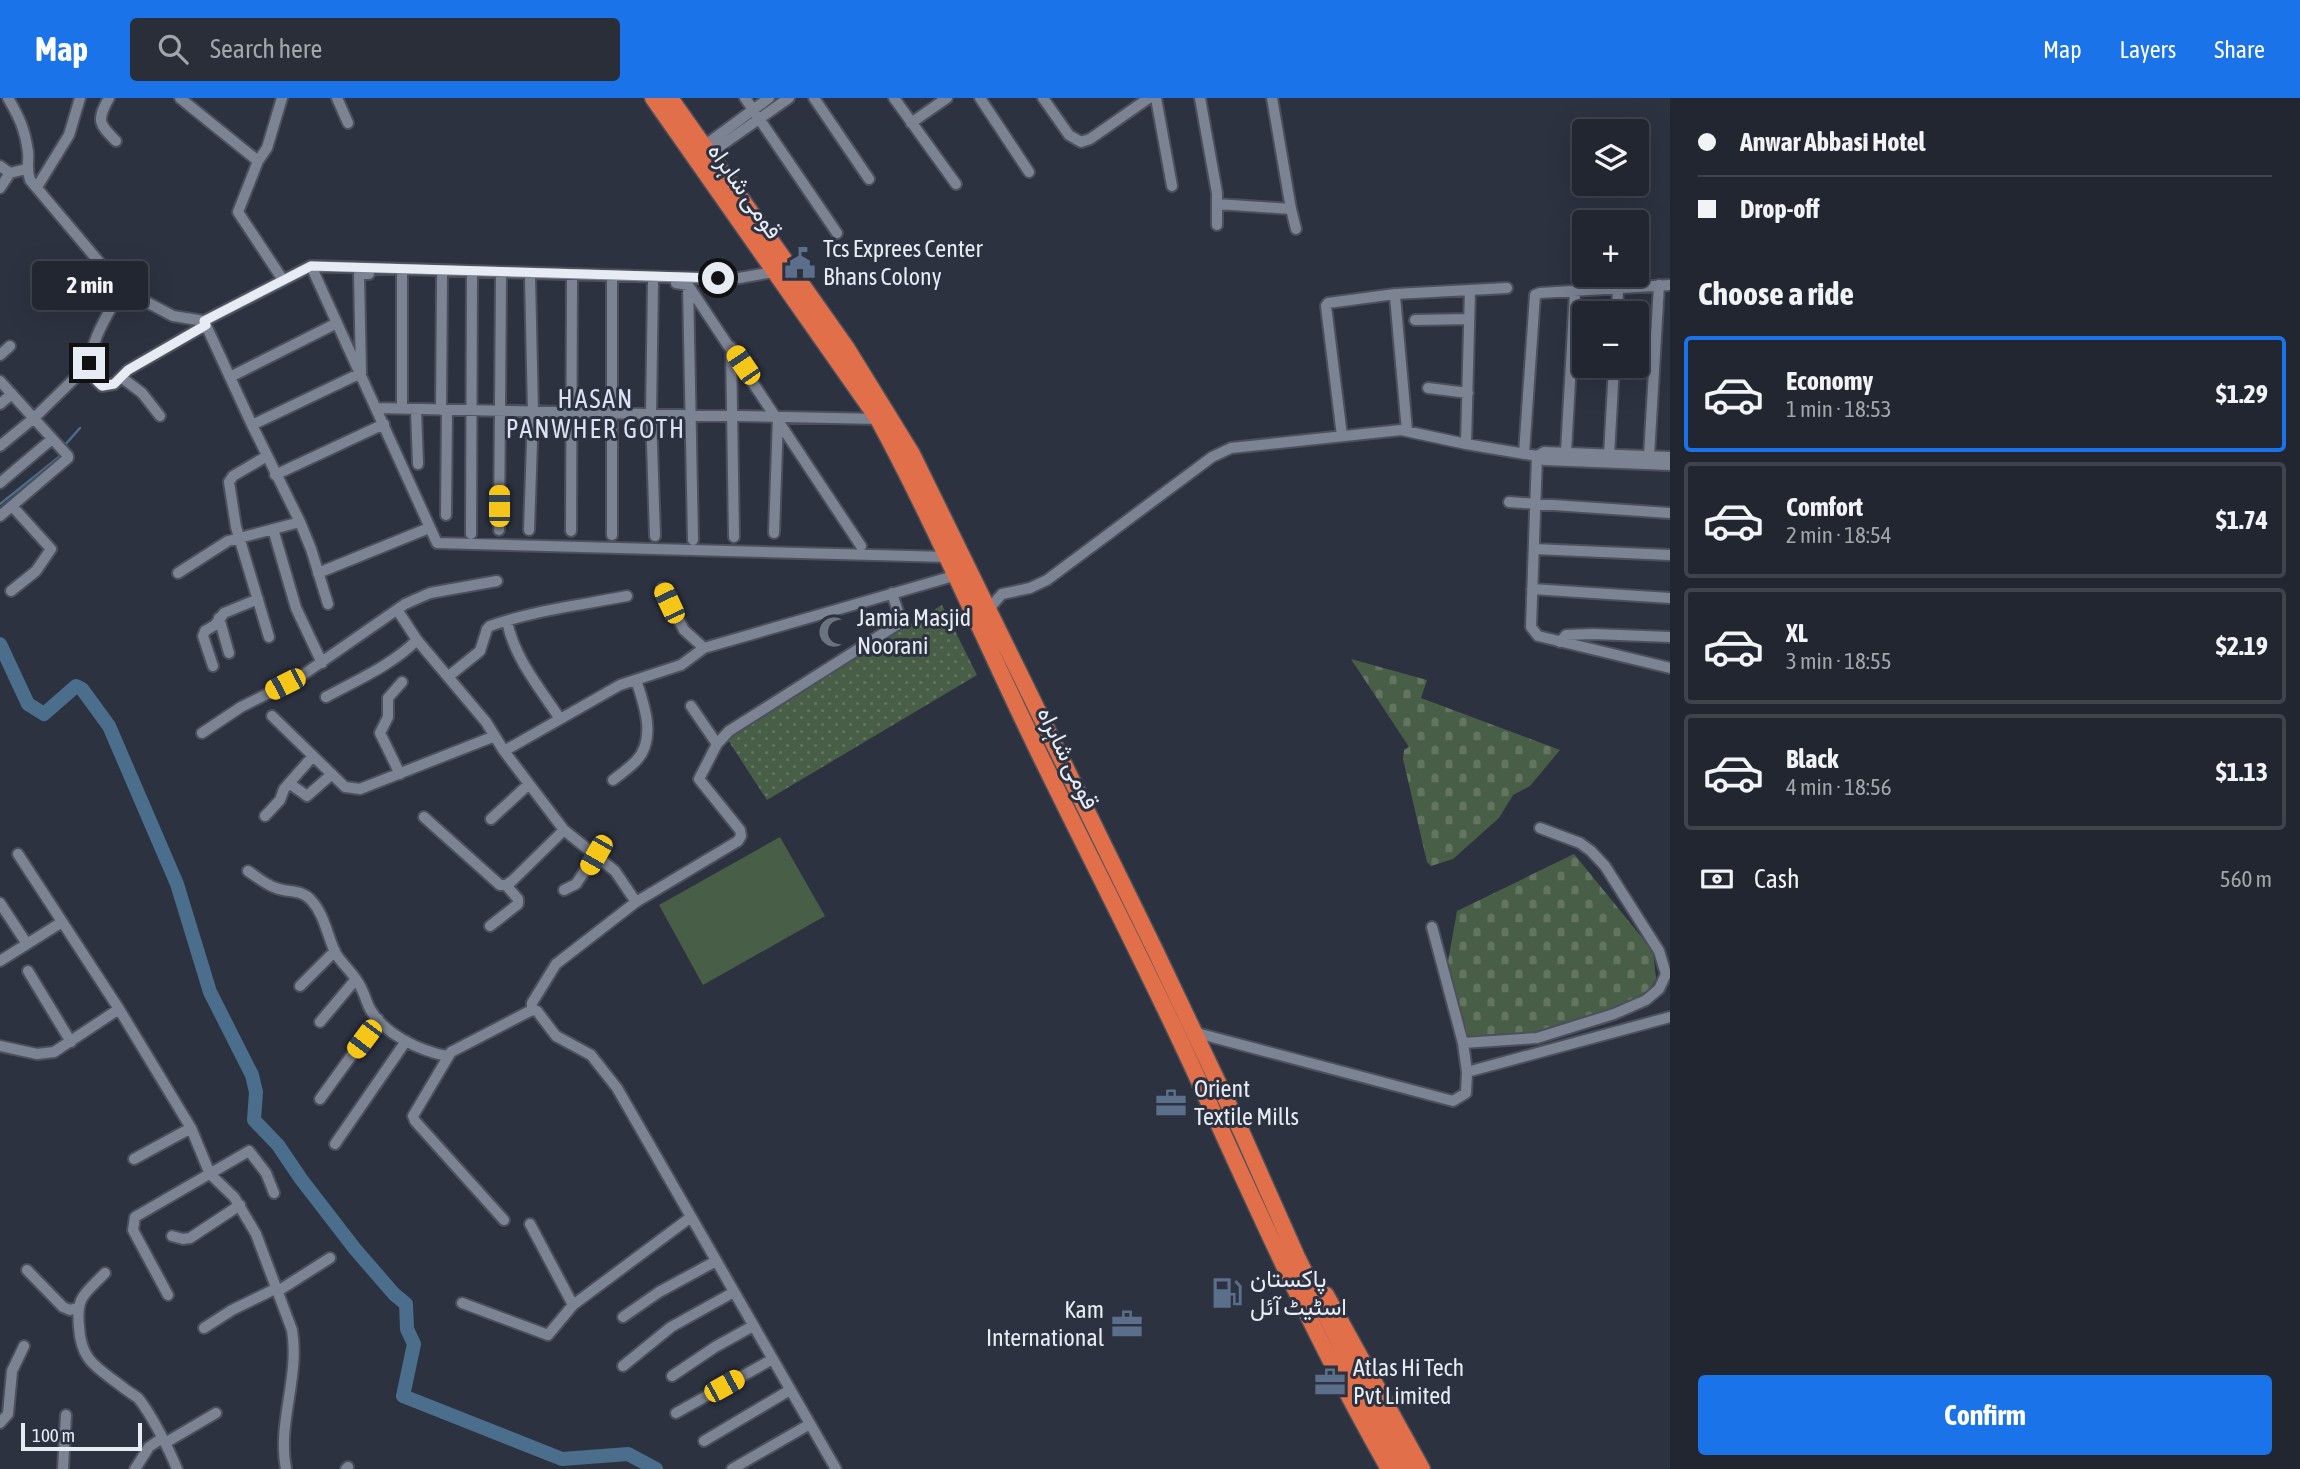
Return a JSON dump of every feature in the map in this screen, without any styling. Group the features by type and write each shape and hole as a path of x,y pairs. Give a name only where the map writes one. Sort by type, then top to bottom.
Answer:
{"highway":[{"name":"قومی شاہراہ","path":"653,98 877,419 957,575 1037,750 1188,1057 1237,1168 1307,1314 1389,1469"},
{"name":"قومی شاہراہ","path":"670,98 848,349 912,454 1193,1032 1297,1257 1405,1469"},
{"path":"1297,1257 1321,1287 1341,1320 1422,1469"}],"street":[{"path":"8,98 23,123 29,155 26,169 30,180 122,289 173,316 205,323"},
{"path":"37,187 69,135 80,98"},
{"path":"109,98 100,118 101,125 116,141"},
{"path":"180,98 258,161"},
{"path":"282,98 267,148 258,161 238,212 283,280"},
{"path":"337,98 348,123"},
{"path":"745,98 837,233"},
{"path":"756,115 769,98"},
{"path":"707,150 756,115 789,98"},
{"path":"814,98 869,179"},
{"path":"894,98 956,184"},
{"path":"911,122 947,98"},
{"path":"980,98 1029,172"},
{"path":"1043,98 1069,135 1081,142 1090,139 1149,98"},
{"path":"1156,98 1172,187"},
{"path":"1200,98 1217,204 1217,225"},
{"path":"1272,98 1290,209 1296,229"},
{"path":"0,188 5,169 26,169"},
{"path":"1217,204 1290,209"},
{"path":"122,289 93,342 90,374 102,386 114,384 128,370 205,323 311,266 697,278 739,278 773,272"},
{"path":"311,266 434,540 440,543 948,557"},
{"path":"361,373 359,274 688,285"},
{"path":"402,274 402,409"},
{"path":"442,275 446,515"},
{"path":"471,534 472,276"},
{"path":"499,530 501,278"},
{"path":"529,530 533,412 530,278"},
{"path":"571,531 572,280"},
{"path":"612,281 612,535"},
{"path":"653,282 651,414 654,536"},
{"path":"688,285 861,546"},
{"path":"688,285 693,540"},
{"path":"1524,454 1535,295 1665,285 1649,456"},
{"path":"1342,436 1326,306 1328,303 1395,294 1507,288"},
{"path":"1617,301 1618,288"},
{"path":"1466,444 1470,290"},
{"path":"1566,452 1575,292"},
{"path":"1395,296 1407,431"},
{"path":"1415,320 1469,319"},
{"path":"205,323 275,475 300,522 328,604"},
{"path":"230,377 337,323"},
{"path":"0,355 10,346"},
{"path":"731,347 734,537"},
{"path":"252,425 361,373"},
{"path":"0,446 34,418 75,377"},
{"path":"121,377 142,393 160,416"},
{"path":"1609,455 1613,378"},
{"path":"0,381 63,449 68,458 0,516"},
{"path":"1428,388 1468,393"},
{"path":"0,404 12,394"},
{"path":"377,408 732,418 877,419"},
{"path":"416,409 418,464"},
{"path":"774,533 778,418"},
{"path":"275,475 384,424"},
{"path":"987,611 1002,594 1030,588 1047,580 1223,450 1407,431 1536,456 1544,460 1670,465"},
{"path":"0,483 52,439"},
{"path":"1536,456 1544,452 1566,452 1670,457"},
{"path":"267,456 233,476 229,482 240,538 269,637"},
{"path":"1536,456 1531,627 1533,633 1670,668"},
{"path":"1509,502 1670,513"},
{"path":"11,591 36,571 51,549 12,506"},
{"path":"178,573 220,545 300,522"},
{"path":"318,573 429,528"},
{"path":"273,529 296,608 322,663"},
{"path":"1534,549 1670,555"},
{"path":"504,751 620,685 681,665 704,648 957,575"},
{"path":"202,733 241,707 297,679 398,611 430,593 497,581"},
{"path":"662,588 684,630 704,648"},
{"path":"1532,589 1670,598"},
{"path":"532,1010 532,1003 556,964 636,902 728,848 741,836 740,830 699,779 717,744 729,731 898,624 900,618 892,593"},
{"path":"449,676 480,651 487,629 565,605 579,606 627,596"},
{"path":"213,666 203,633 215,625 223,613 258,599"},
{"path":"398,611 417,640 486,722 504,751 564,830 615,871 636,902"},
{"path":"219,618 229,653"},
{"path":"507,621 510,635 522,660 560,719"},
{"path":"1560,642 1566,635 1670,637"},
{"path":"326,697 408,650 417,640"},
{"path":"613,780 638,760 648,733 646,710 636,680"},
{"path":"400,774 380,733 388,717 388,698 402,682"},
{"path":"691,706 717,744"},
{"path":"272,716 345,787 353,790 495,736"},
{"path":"265,816 313,756"},
{"path":"289,783 307,796 332,774"},
{"path":"491,819 529,784"},
{"path":"424,817 500,885 506,885 564,830"},
{"path":"1463,1043 1537,1038 1614,1014 1646,1000 1659,989 1666,974 1659,951 1605,866 1580,843 1540,828"},
{"path":"18,854 191,1128 210,1174 240,1205 256,1234 294,1342 294,1363 283,1444 286,1469"},
{"path":"564,890 576,884 596,855"},
{"path":"248,871 277,889 305,895 318,911 335,951 356,979 378,1019 407,1041 447,1056"},
{"path":"490,926 519,904 506,885"},
{"path":"0,903 27,944"},
{"path":"0,961 62,922"},
{"path":"1193,1032 1452,1101 1465,1093 1467,1072 1463,1043 1432,927"},
{"path":"300,986 335,951"},
{"path":"28,971 71,1042"},
{"path":"320,1022 356,979"},
{"path":"0,1046 44,1054 54,1052 118,1009"},
{"path":"504,1220 413,1119 447,1056 532,1010"},
{"path":"532,1010 537,1012 556,1036 591,1055 617,1088 835,1469"},
{"path":"1467,1072 1670,1017"},
{"path":"320,1098 378,1019"},
{"path":"335,1144 407,1041"},
{"path":"134,1159 191,1128"},
{"path":"168,1295 133,1230 135,1217 249,1151 265,1172 274,1193"},
{"path":"172,1236 190,1238 240,1205"},
{"path":"462,1303 548,1335 573,1305 691,1217"},
{"path":"530,1224 573,1305"},
{"path":"204,1328 232,1310 277,1290 330,1258"},
{"path":"623,1317 659,1292 716,1261"},
{"path":"27,1270 63,1307 70,1310 77,1308"},
{"path":"105,1273 80,1300 77,1308 80,1343 84,1355 137,1398 177,1469"},
{"path":"624,1366 671,1327 734,1292"},
{"path":"672,1376 753,1326"},
{"path":"0,1423 9,1414 12,1371 24,1346"},
{"path":"676,1413 771,1360"},
{"path":"704,1441 790,1390"},
{"path":"135,1469 149,1447 216,1413"},
{"path":"63,1469 66,1415"},
{"path":"732,1469 810,1424"}],"green space":[{"path":"942,605 977,675 767,800 726,737"},
{"path":"1351,659 1427,680 1421,698 1560,750 1530,786 1513,795 1499,818 1453,859 1431,866 1427,862 1403,759 1404,750 1409,747"},
{"path":"780,837 825,916 703,985 659,905"},
{"path":"1574,854 1653,951 1656,979 1646,996 1613,1011 1465,1046 1445,978 1457,911"}],"waterway":[{"path":"64,446 80,428"},
{"path":"0,504 59,457 61,452"},
{"path":"0,644 28,704 44,714 76,686 82,689 109,726 177,884 210,992 252,1075 256,1092 254,1120 278,1145 355,1249 406,1304 407,1329 414,1344 403,1396 562,1459 628,1454 656,1469"}],"place":[{"name":"Tcs Exprees Center Bhans Colony","path":"800,263"},
{"name":"Jamia Masjid Noorani","path":"834,632"},
{"name":"Orient Textile Mills","path":"1171,1103"},
{"name":"پاکستان اسٹیٹ آئل","path":"1227,1293"},
{"name":"Kam International","path":"1127,1324"},
{"name":"Atlas Hi Tech Pvt Limited","path":"1330,1382"}],"district":[{"name":"HASAN PANWHER GOTH","path":"596,414"}],"route":[{"path":"89,363 90,374 102,386 114,384 128,370 206,325 204,321 311,266 718,278"}]}
